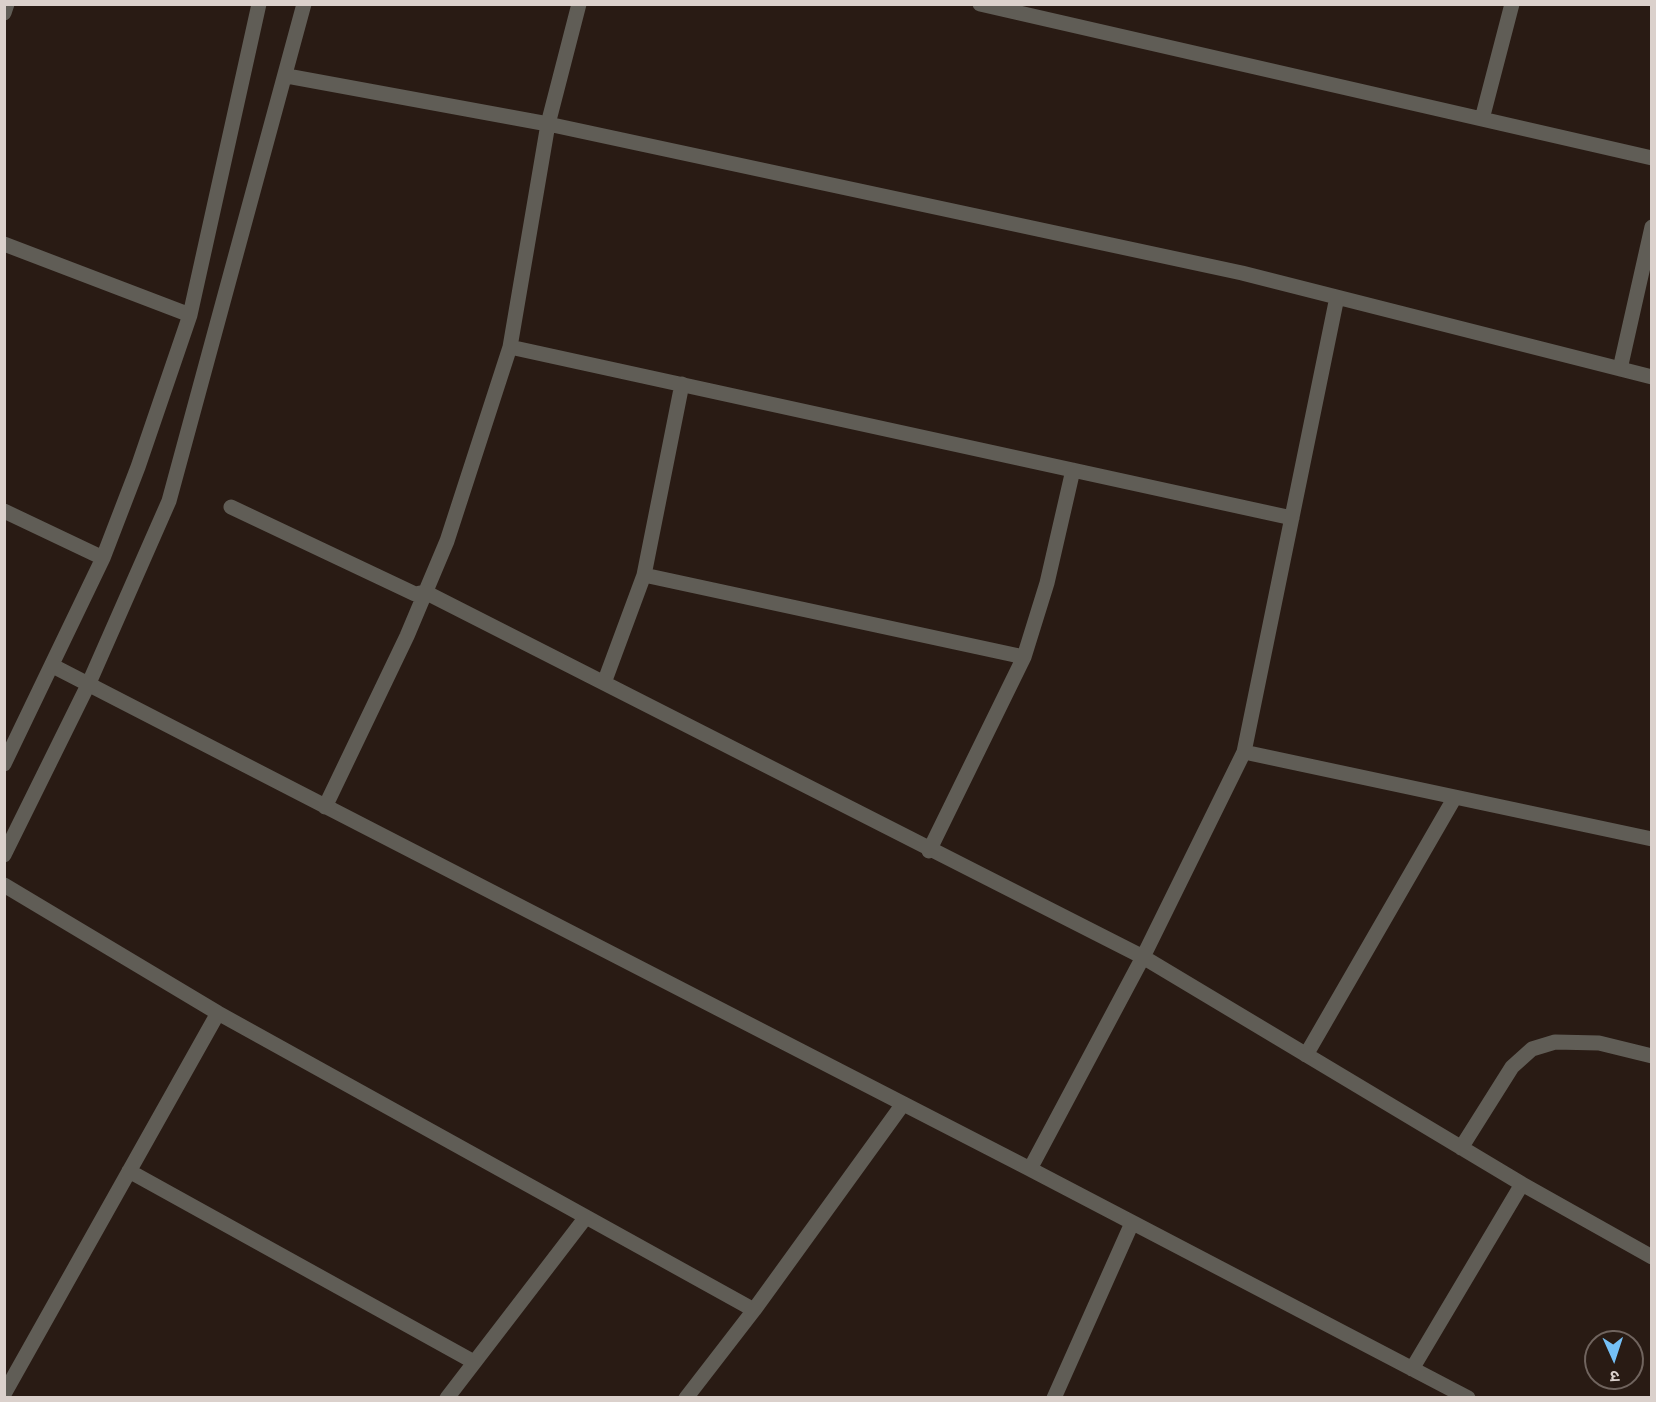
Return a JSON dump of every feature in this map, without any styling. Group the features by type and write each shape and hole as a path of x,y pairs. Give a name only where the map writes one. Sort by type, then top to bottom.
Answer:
{"street":[{"path":"4,13 7,4"},
{"path":"4,764 103,558 138,467 190,315 259,4"},
{"path":"4,855 89,683 169,501 287,75 304,4"},
{"path":"325,807 447,541 510,347 548,124 579,4"},
{"path":"980,4 1652,158"},
{"path":"1482,119 1512,4"},
{"path":"287,75 548,124 1231,270 1652,377"},
{"path":"1620,369 1652,227"},
{"path":"4,244 190,315"},
{"path":"1030,1169 1143,957 1244,752 1337,297"},
{"path":"510,347 1292,518"},
{"path":"604,683 644,575 682,384"},
{"path":"929,851 1024,657 1047,583 1073,470"},
{"path":"231,507 415,594 425,592 929,851 1143,957 1522,1184 1652,1257"},
{"path":"4,511 103,558"},
{"path":"644,575 1024,657"},
{"path":"53,666 1030,1169 1468,1398"},
{"path":"1244,752 1652,839"},
{"path":"1306,1055 1455,797"},
{"path":"4,885 218,1013 754,1310"},
{"path":"5,1396 218,1013"},
{"path":"1461,1148 1512,1067 1532,1049 1555,1042 1599,1043 1652,1056"},
{"path":"686,1398 754,1310 903,1104"},
{"path":"129,1171 474,1362"},
{"path":"1412,1369 1522,1184"},
{"path":"447,1398 586,1217"},
{"path":"1054,1398 1132,1222"}]}
